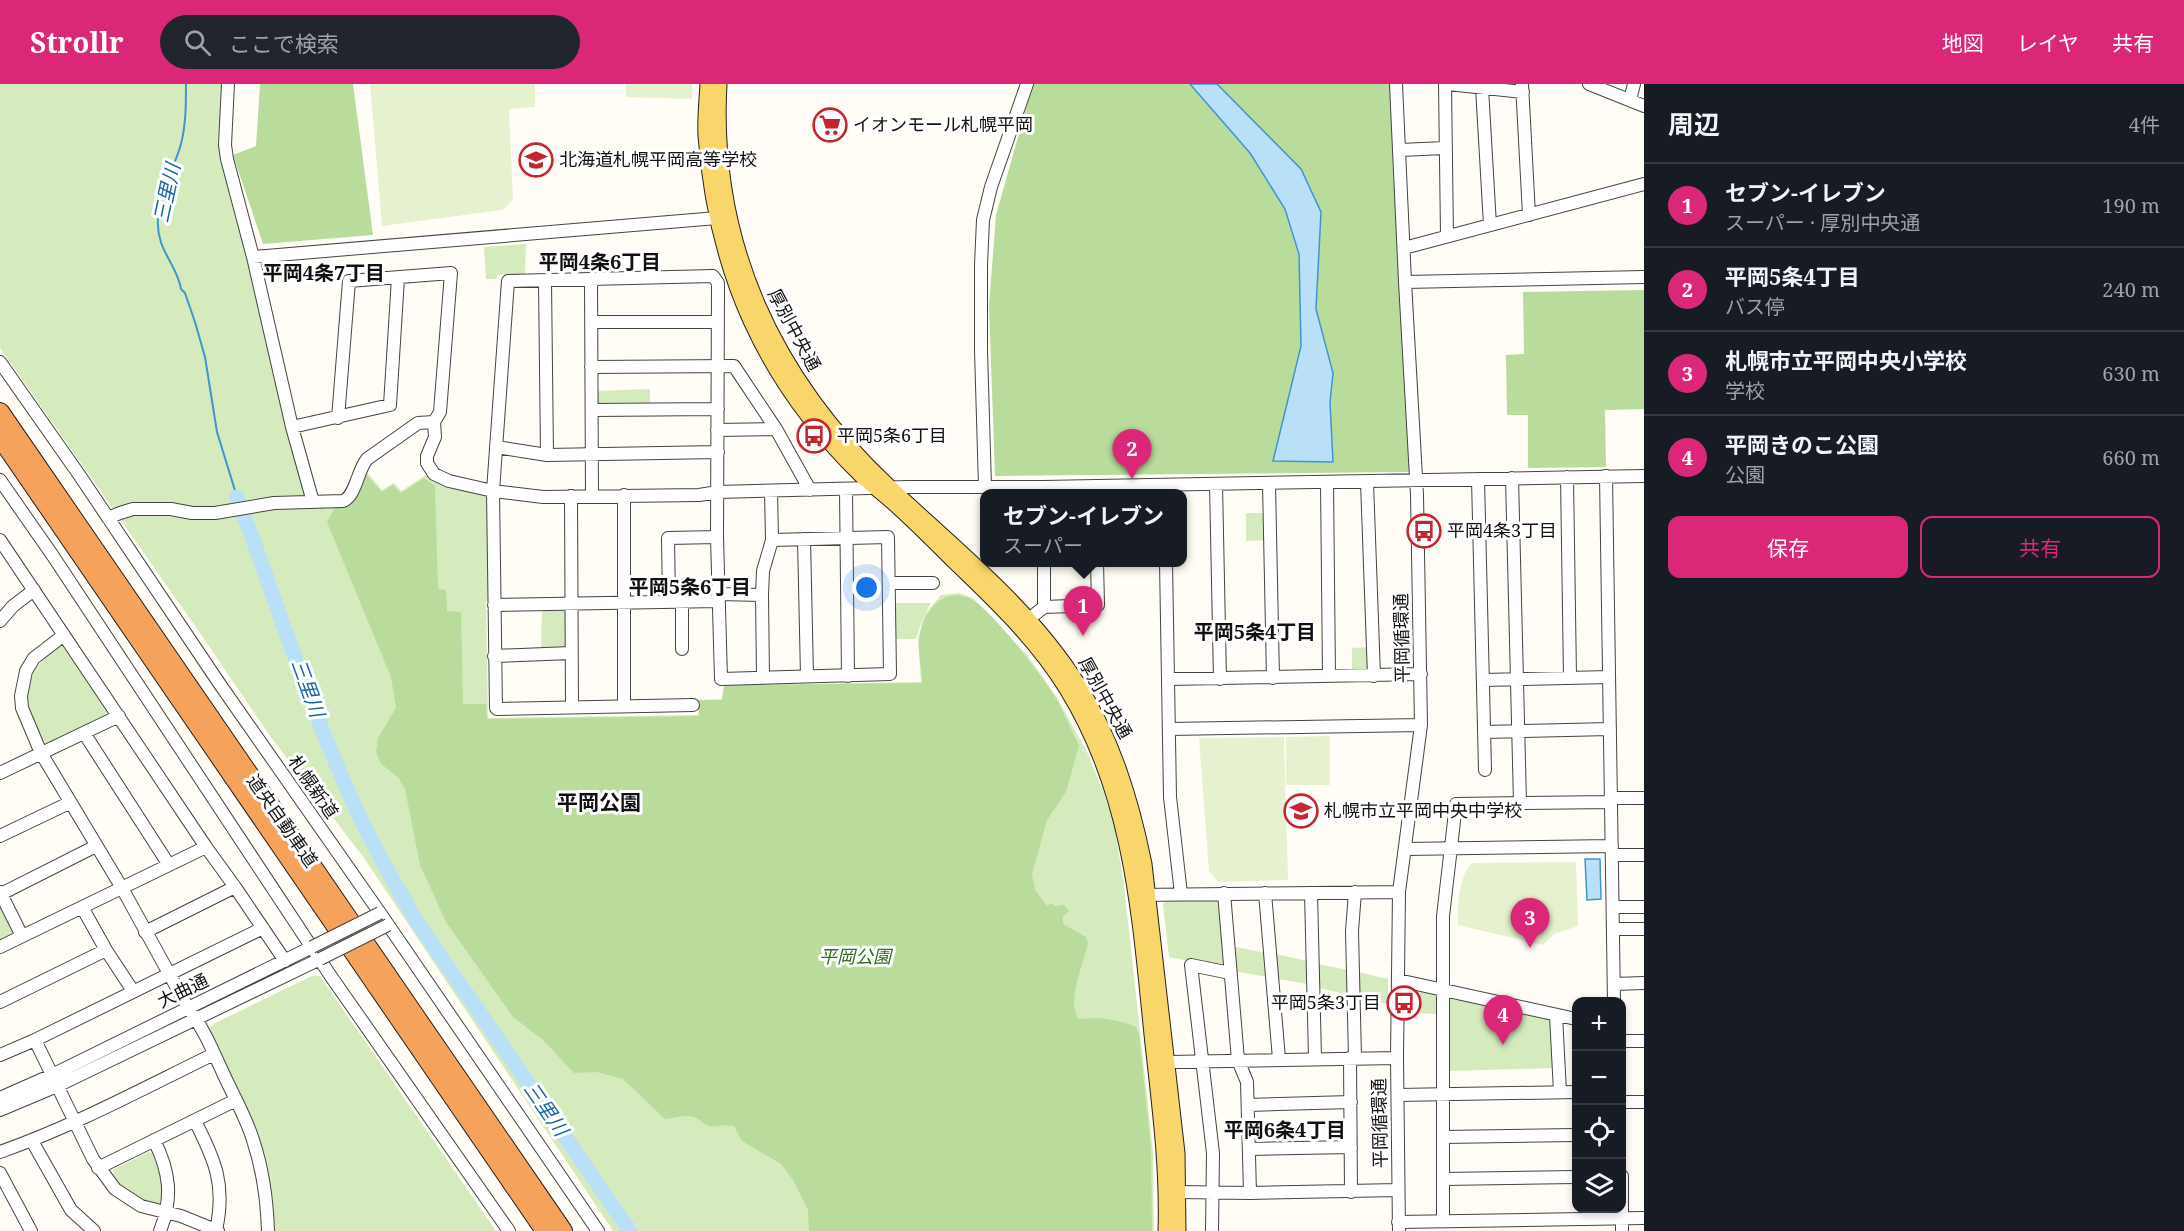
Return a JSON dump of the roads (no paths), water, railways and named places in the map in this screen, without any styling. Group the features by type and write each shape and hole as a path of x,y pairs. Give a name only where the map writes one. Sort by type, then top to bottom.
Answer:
{"highway":[{"name":"道央自動車道","path":"0,412 563,1231"},
{"name":"道央自動車道","path":"0,437 545,1231"}],"main road":[{"name":"厚別中央通","path":"708,84 706,133 717,218 736,286 765,351 804,411 830,443 997,586 1029,619 1077,682 1114,756 1136,822 1163,1125 1167,1193 1166,1231"},
{"name":"厚別中央通","path":"719,84 718,136 725,202 737,251 760,314 777,347 818,410 896,504 1001,607 1036,646 1066,688 1086,724 1111,782 1142,895 1168,1062 1177,1153 1178,1231"}],"street":[{"path":"228,84 225,145 227,159 253,257 292,427 313,502"},
{"path":"985,487 981,350 983,220 991,187 1028,84"},
{"name":"平岡循環通","path":"1396,84 1416,480 1421,674 1421,726 1399,892 1397,1058 1399,1226"},
{"path":"1447,236 1445,148 1447,84 1482,88 1522,88 1529,215"},
{"path":"1589,84 1644,106"},
{"path":"1630,100 1634,84"},
{"path":"1482,88 1490,225"},
{"path":"1400,150 1445,148"},
{"path":"1404,248 1644,184"},
{"path":"253,257 717,218"},
{"path":"338,418 349,282 451,273 440,412 434,422 435,437 427,456 427,463 434,474 449,481 493,491 543,497 699,495 718,492 883,488 1024,489"},
{"path":"693,705 497,709 494,656 493,491 507,281 713,276 718,283 717,537 722,679 891,674 888,537 772,540"},
{"path":"1405,282 1644,277"},
{"path":"292,427 390,405 398,278"},
{"path":"591,279 592,496"},
{"path":"545,281 547,455"},
{"path":"592,322 718,322"},
{"name":"札幌新道","path":"0,362 598,1231"},
{"path":"591,368 734,366 776,429 810,490"},
{"path":"592,410 718,409"},
{"path":"108,518 133,510 171,508 192,513 257,505 343,501 349,499 361,466 367,459 418,423 434,422"},
{"path":"717,430 776,429"},
{"path":"496,447 547,455 718,452"},
{"path":"1606,476 1614,997"},
{"path":"1164,489 1216,484 1644,476"},
{"path":"1567,477 1570,677"},
{"path":"1478,478 1485,770"},
{"path":"1512,478 1520,803"},
{"path":"0,480 53,556 320,959 509,1231"},
{"path":"1326,482 1329,676"},
{"path":"1366,482 1374,676"},
{"path":"1216,484 1220,679"},
{"path":"1269,484 1272,678"},
{"path":"846,490 849,676"},
{"path":"763,677 763,571 772,540 771,491"},
{"path":"624,495 624,706"},
{"path":"571,496 572,707"},
{"path":"682,649 668,538 717,537"},
{"path":"804,539 807,676"},
{"path":"2,546 285,961"},
{"path":"1044,567 1044,607"},
{"path":"1029,619 1044,607 1098,605 1097,567"},
{"path":"1166,567 1170,797 1181,894"},
{"path":"890,583 933,583"},
{"path":"0,621 13,606 34,590"},
{"path":"494,605 675,601 762,595"},
{"path":"64,635 34,658 26,671 22,685 22,708 41,753 122,888 188,1008 196,1018 236,1100 253,1138 259,1159 264,1184 268,1231"},
{"path":"494,656 571,652"},
{"path":"1169,679 1421,674"},
{"path":"1483,680 1609,677"},
{"path":"0,773 118,716"},
{"path":"1169,729 1421,726"},
{"path":"1485,732 1610,729"},
{"path":"84,732 170,865"},
{"path":"1443,1221 1443,916 1456,804 1644,798"},
{"path":"0,836 69,803"},
{"path":"22,936 1,893 96,846"},
{"path":"0,947 206,847"},
{"path":"1406,849 1612,851 1644,855"},
{"path":"146,932 235,887"},
{"path":"1351,1192 1352,932 1355,892"},
{"path":"1142,895 1399,892"},
{"path":"1224,893 1239,1060 1247,1082 1250,1193"},
{"path":"1265,893 1279,1059"},
{"path":"1311,893 1315,1058"},
{"path":"82,907 106,950 133,991"},
{"path":"1613,908 1644,907"},
{"name":"大曲通","path":"0,1110 188,1008 380,913"},
{"name":"大曲通","path":"0,1098 55,1081 196,1018 388,925"},
{"path":"0,1055 263,928"},
{"path":"1613,929 1644,929"},
{"path":"0,1002 106,950"},
{"path":"1212,1231 1213,1153 1191,965 1230,973"},
{"path":"1398,980 1572,1018"},
{"path":"1614,984 1644,983"},
{"path":"1556,1015 1560,1092"},
{"path":"35,1040 74,1122 99,1168 115,1189 141,1206 181,1216 217,1231 219,1187 213,1157 195,1121"},
{"path":"1626,1041 1644,1041"},
{"path":"0,1152 32,1141 74,1122 214,1054"},
{"path":"1168,1062 1397,1058"},
{"path":"1398,1095 1572,1092"},
{"path":"99,1168 236,1100"},
{"path":"1248,1105 1351,1102"},
{"path":"1626,1102 1644,1102"},
{"path":"1443,1137 1572,1134"},
{"path":"154,1140 170,1187 167,1214 160,1231"},
{"path":"32,1141 70,1210 94,1231"},
{"path":"1250,1149 1351,1147"},
{"path":"0,1173 31,1231"},
{"path":"1443,1179 1572,1177"},
{"path":"1179,1192 1398,1190"},
{"path":"1399,1226 1443,1221 1622,1225 1644,1218"}],"water":[{"path":"1190,84 1217,84 1301,169 1321,212 1316,309 1333,373 1330,402 1333,462 1273,461 1301,346 1299,254 1285,209 1250,153"},
{"path":"1585,859 1600,859 1601,899 1587,900"}],"waterway":[{"name":"三里川","path":"186,84 183,136 161,200 158,231 195,322 205,357 217,432 237,497"},
{"name":"三里川","path":"237,497 327,741 376,850 417,922 630,1231"}],"place":[{"name":"イオンモール札幌平岡","path":"830,125"},
{"name":"北海道札幌平岡高等学校","path":"536,160"},
{"name":"平岡5条6丁目","path":"814,436"},
{"name":"平岡5条4丁目","path":"1132,479"},
{"name":"平岡4条3丁目","path":"1424,531"},
{"name":"セブン-イレブン","path":"1083,636"},
{"name":"札幌市立平岡中央中学校","path":"1301,811"},
{"name":"札幌市立平岡中央小学校","path":"1530,948"},
{"name":"平岡5条3丁目","path":"1404,1003"},
{"name":"平岡きのこ公園","path":"1503,1045"}],"district":[{"name":"平岡4条6丁目","path":"600,262"},
{"name":"平岡4条7丁目","path":"324,273"},
{"name":"平岡5条6丁目","path":"690,587"},
{"name":"平岡5条4丁目","path":"1255,632"},
{"name":"平岡公園","path":"599,803"},
{"name":"平岡6条4丁目","path":"1285,1130"}]}
